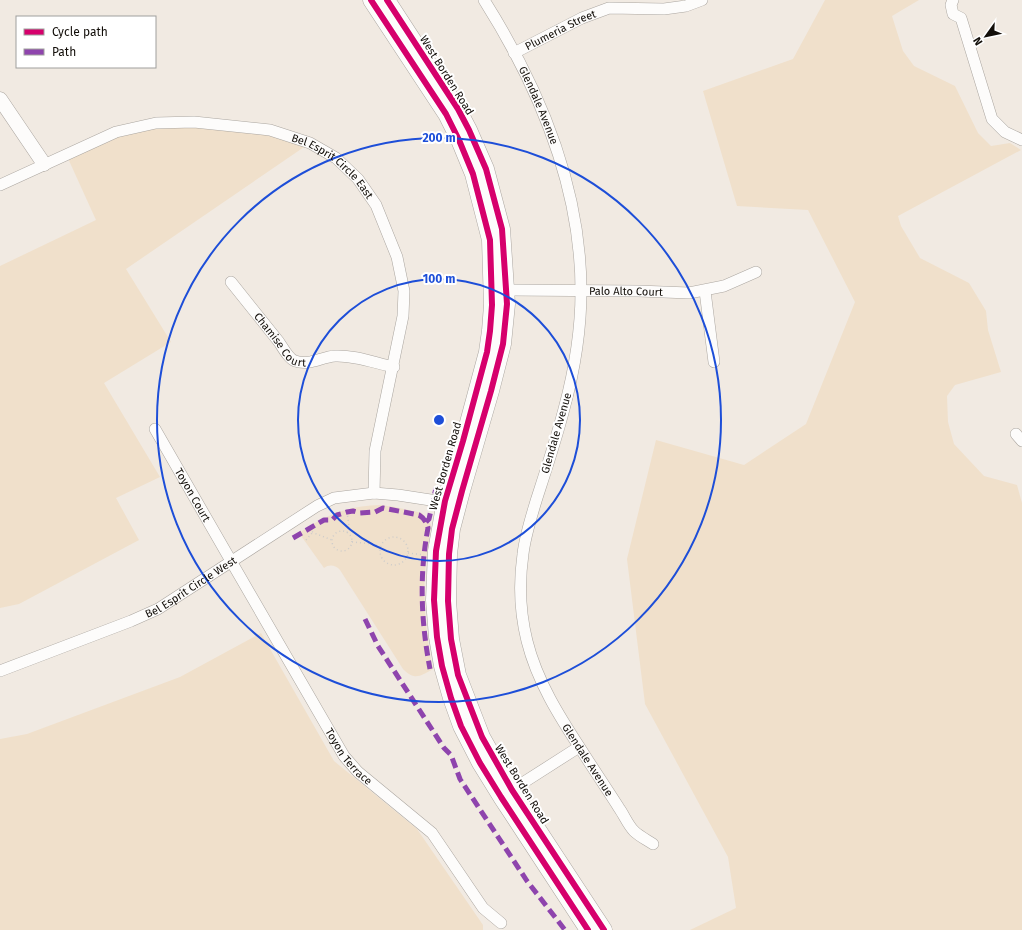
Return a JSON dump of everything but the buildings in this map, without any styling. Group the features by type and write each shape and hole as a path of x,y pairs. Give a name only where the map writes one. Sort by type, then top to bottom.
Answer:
{"main road":[{"name":"West Borden Road","path":"371,0 446,114 462,147 473,174 490,240 499,290 507,304 503,344 491,391 438,537 434,573 434,600 437,636 442,666 461,726 480,763 506,793 604,930"},
{"name":"West Borden Road","path":"387,0 458,109 486,170 502,229 499,290"},
{"name":"West Borden Road","path":"506,793 588,930"}],"street":[{"name":"Glendale Avenue","path":"484,0 514,52 537,97 559,153 575,217 580,265 581,291 573,371 564,408 528,527 523,554 521,583 522,610 526,640 549,698 634,831 653,844"},
{"name":"Plumeria Street","path":"514,52 582,18 609,8 664,9 686,6 702,0"},
{"path":"953,0 951,5 953,14 961,18 992,118 1005,132 1022,140"},
{"path":"0,99 44,164"},
{"name":"Bel Esprit Circle East","path":"0,185 116,132 156,123 194,122 270,130 310,143 336,158 358,179 376,205 397,257 404,291 404,316 375,451 374,493"},
{"name":"Palo Alto Court","path":"499,290 689,293 724,286 756,272"},
{"name":"Chamise Court","path":"231,282 294,361 309,363 335,356 394,367"},
{"path":"705,291 714,362"},
{"name":"Toyon Court","path":"155,429 231,561"},
{"name":"Bel Esprit Circle West","path":"0,671 131,622 158,609 317,506 334,498 374,493 451,503"},
{"name":"Toyon Terrace","path":"231,561 344,756 358,772 432,833 483,908 501,923"},
{"path":"506,793 579,746"}],"path":[{"path":"347,512 350,526 347,533"},
{"path":"309,529 312,532 332,540"},
{"path":"343,531 351,537 352,542 348,549 341,551 334,547 332,540 334,535 343,531"},
{"path":"306,540 312,532"},
{"path":"397,537 406,543 408,553 401,563 395,565 389,564 381,558 380,546 387,538 397,537"},
{"path":"352,542 380,546"},
{"path":"408,553 424,555"}],"shaded area":[{"path":"825,0 919,0 892,16 903,51 914,66 955,86 978,133 991,146 1010,143 1021,150 898,216 901,226 920,258 969,283 986,311 988,330 1001,372 955,385 947,396 948,422 954,444 984,476 1017,485 1022,503 1022,930 690,930 736,908 728,857 645,704 627,559 656,440 744,465 806,424 855,302 808,210 737,206 703,91 793,59"},
{"path":"194,122 310,143 126,269 171,342 104,383 160,477 116,498 139,540 19,604 0,608 0,266 96,220 66,154 116,132"},
{"path":"380,505 422,513 431,525 425,565 424,596 427,633 433,669 418,676 411,675 403,669 340,570 337,567 332,566 324,568 299,533 328,516 357,507"},
{"path":"261,633 334,761 417,829 483,925 483,930 0,930 0,739 27,734 180,677"}],"marked path":[{"path":"426,522 429,519 436,488"},
{"path":"293,538 324,520 332,520 337,515 347,512 375,512 383,508 419,515 426,522 428,528 423,563 422,598 430,669"},
{"path":"365,619 378,646 444,748 451,755 460,779 527,881 565,930"}],"cycle path":[{"path":"371,0 446,114 459,140 473,174 490,240 492,305 487,352 445,501 436,551 434,600 437,637 442,666 461,726 480,763 588,930"},
{"path":"387,0 458,109 469,130 486,169 502,229 507,304 503,344 452,529 449,554 448,601 451,639 458,675 482,737 512,790 604,930"}]}
